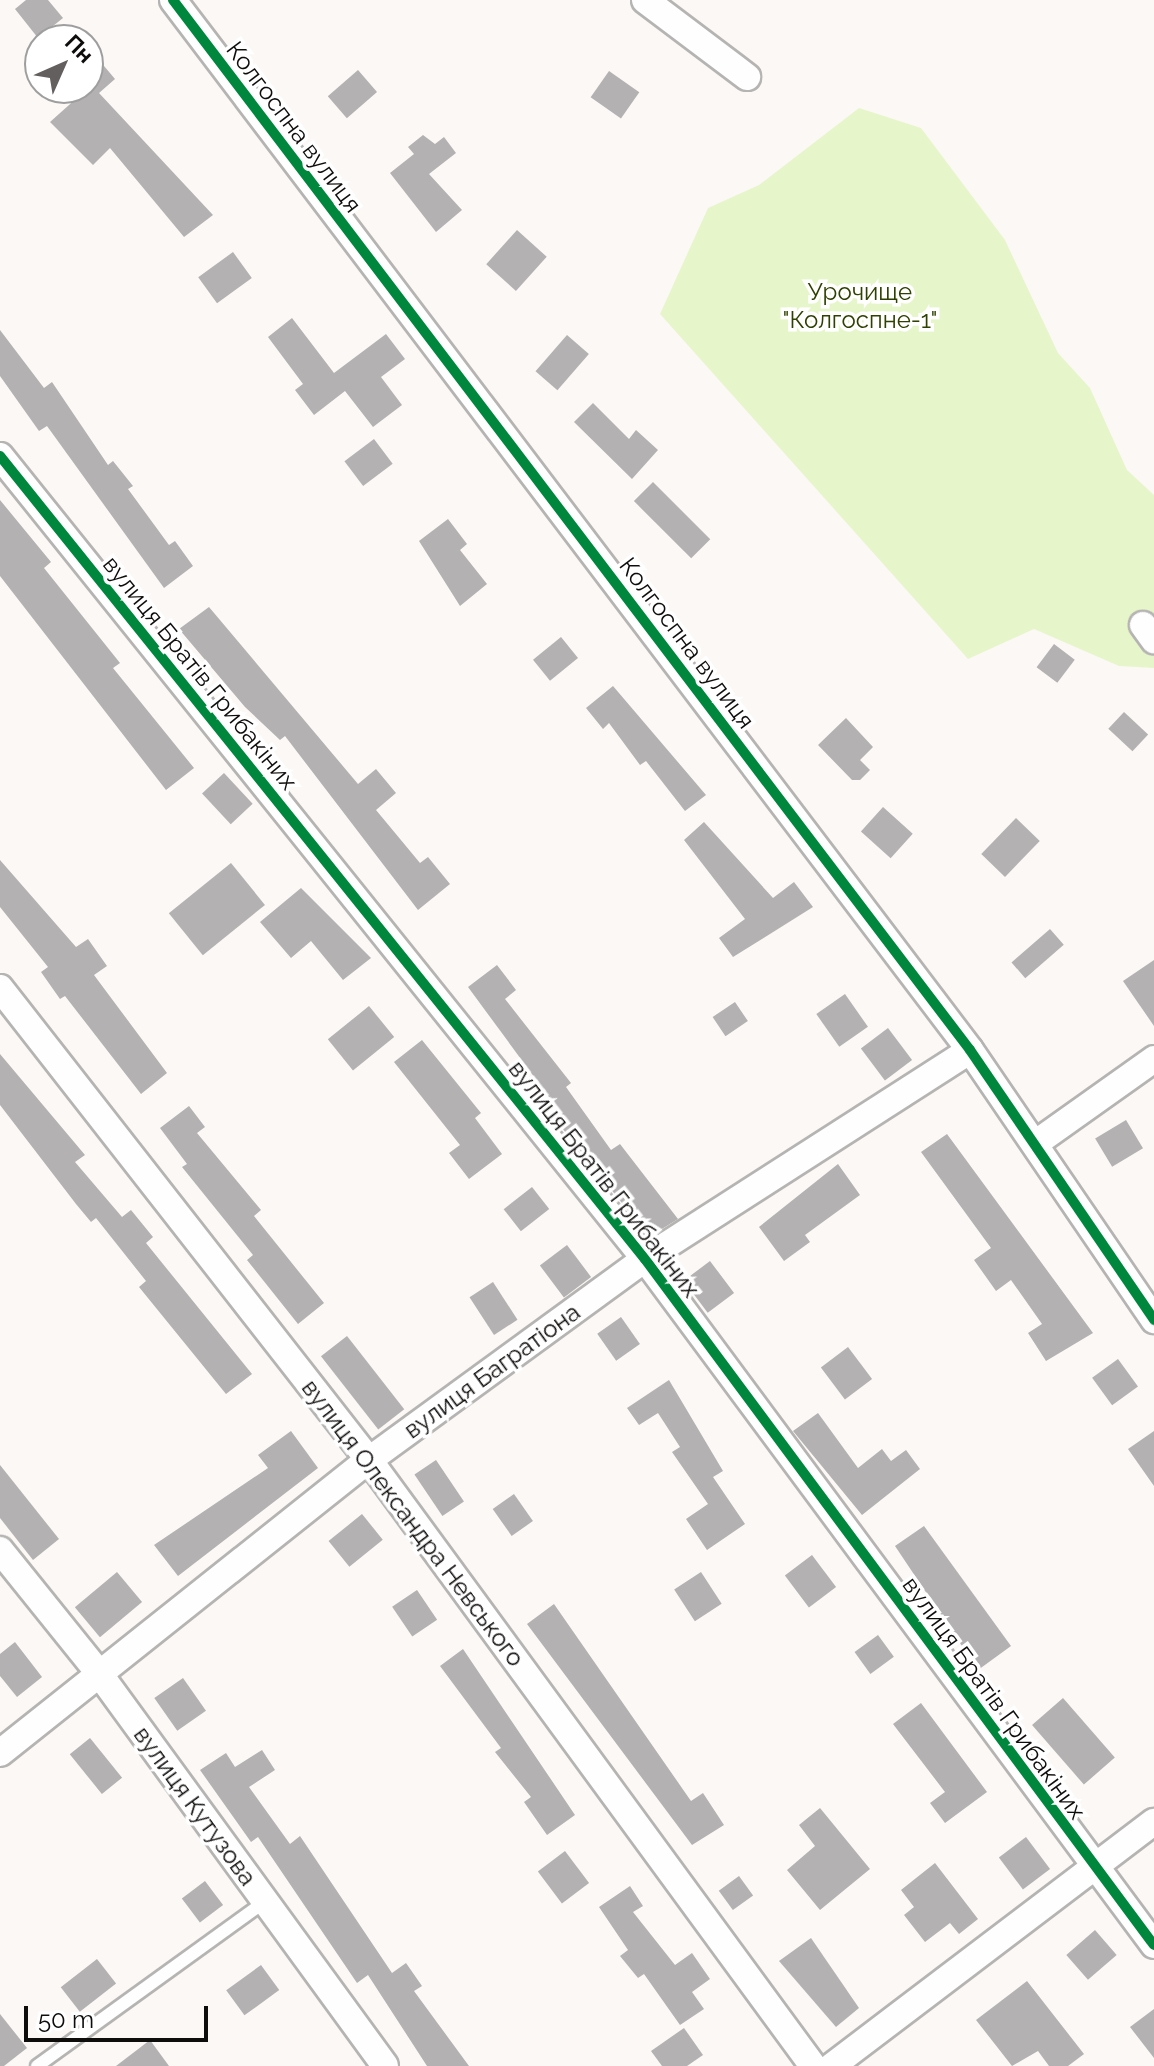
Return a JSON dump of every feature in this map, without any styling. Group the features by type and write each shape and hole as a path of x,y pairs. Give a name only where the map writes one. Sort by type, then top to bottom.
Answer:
{"street":[{"name":"Колгоспна вулиця","path":"173,0 970,1050 1154,1320"},
{"path":"645,0 747,77"},
{"name":"вулиця Братів Грибакіних","path":"0,456 645,1259 1154,1945"},
{"name":"вулиця Олександра Невського","path":"0,988 369,1460 813,2066"},
{"name":"вулиця Багратіона","path":"0,1753 98,1672 369,1460 645,1259 970,1050"},
{"path":"1036,1143 1154,1059"},
{"name":"вулиця Кутузова","path":"0,1550 98,1672 385,2066"},
{"path":"832,2066 1154,1822"}],"lane":[{"path":"37,2066 264,1902"}],"green space":[{"name":"Урочище \"Колгоспне-1\"","path":"859,108 921,128 1005,240 1058,353 1090,388 1127,470 1154,495 1154,668 1119,666 1034,629 968,659 660,314 708,208 759,185"}],"building":[{"path":"26,0 48,0 63,18 56,24 27,24 15,9"},
{"path":"104,66 115,79 104,89"},
{"path":"358,70 377,92 347,118 328,96"},
{"path":"609,71 639,92 621,118 591,97"},
{"path":"104,98 213,215 184,237 110,148 93,165 50,122 70,104 104,104"},
{"path":"423,135 435,144 444,137 456,153 429,174 462,210 436,232 390,173 414,154 408,147"},
{"path":"517,230 547,257 516,291 486,264"},
{"path":"233,252 252,278 217,303 198,277"},
{"path":"292,318 334,373 386,334 405,359 381,377 402,405 373,427 345,391 314,415 295,390 303,384 268,337"},
{"path":"0,330 44,388 52,382 108,465 113,461 133,486 128,489 169,545 175,541 193,566 164,588 47,426 39,431 0,376"},
{"path":"567,335 589,354 557,390 536,371"},
{"path":"593,403 629,439 636,430 658,450 632,479 574,422"},
{"path":"374,439 393,464 363,486 344,461"},
{"path":"653,482 710,539 691,558 634,501"},
{"path":"0,500 51,562 44,568 120,663 113,668 194,768 166,790 0,576"},
{"path":"448,519 467,544 460,550 487,584 460,606 419,541"},
{"path":"209,607 358,784 376,769 396,793 376,810 420,863 428,857 450,884 418,910 285,736 280,740 245,707 179,629"},
{"path":"561,637 578,658 550,681 533,660"},
{"path":"1054,644 1075,660 1057,683 1037,667"},
{"path":"613,686 706,795 685,811 646,761 640,765 609,723 603,729 586,708"},
{"path":"1124,712 1148,735 1132,751 1108,729"},
{"path":"846,718 873,747 860,760 870,770 860,780 852,780 818,745"},
{"path":"224,773 253,804 231,824 202,793"},
{"path":"883,807 913,834 891,858 861,832"},
{"path":"1016,818 1040,841 1005,877 981,854"},
{"path":"704,822 773,898 794,882 813,907 733,957 719,938 745,919 684,840"},
{"path":"0,860 76,947 88,939 107,966 94,975 167,1073 141,1094 65,996 60,999 41,972 48,967 0,907"},
{"path":"231,863 265,905 203,955 169,913"},
{"path":"301,888 371,958 343,980 311,941 291,958 260,922"},
{"path":"1050,929 1064,945 1025,978 1012,962"},
{"path":"1154,960 1154,1026 1123,981"},
{"path":"497,965 516,990 505,999 571,1083 566,1087 611,1150 620,1144 678,1219 649,1237 562,1128 568,1123 468,987"},
{"path":"845,994 868,1027 839,1047 816,1014"},
{"path":"735,1002 748,1021 725,1036 713,1017"},
{"path":"369,1006 394,1037 353,1070 328,1039"},
{"path":"888,1028 912,1060 885,1080 861,1048"},
{"path":"422,1040 481,1113 475,1118 502,1154 469,1179 449,1153 460,1145 394,1062"},
{"path":"0,1054 85,1155 75,1162 122,1217 131,1210 153,1237 146,1243 252,1374 226,1394 139,1287 146,1281 96,1218 91,1222 76,1204 0,1105"},
{"path":"189,1106 205,1127 197,1133 261,1210 254,1216 324,1303 298,1324 247,1260 253,1255 182,1167 187,1164 160,1128"},
{"path":"1126,1120 1143,1148 1112,1167 1095,1139"},
{"path":"947,1134 1093,1333 1046,1361 1028,1333 1042,1324 1011,1280 996,1291 974,1260 991,1248 921,1152"},
{"path":"838,1164 860,1195 805,1235 810,1242 784,1261 759,1227"},
{"path":"532,1187 549,1209 521,1231 504,1209"},
{"path":"567,1245 591,1277 564,1297 540,1265"},
{"path":"710,1261 734,1293 708,1313 684,1281"},
{"path":"493,1282 518,1320 494,1335 470,1297"},
{"path":"621,1317 640,1344 616,1361 597,1334"},
{"path":"347,1336 404,1409 378,1430 321,1356"},
{"path":"848,1347 872,1379 845,1399 821,1367"},
{"path":"1118,1359 1138,1387 1112,1405 1092,1378"},
{"path":"669,1380 723,1471 713,1477 745,1524 707,1550 686,1519 708,1504 672,1452 680,1447 658,1413 639,1425 627,1408"},
{"path":"818,1413 858,1468 882,1449 891,1461 906,1450 920,1469 862,1515 793,1431"},
{"path":"291,1431 318,1468 178,1576 154,1545 268,1468 258,1455"},
{"path":"1154,1431 1154,1486 1128,1449"},
{"path":"436,1460 464,1501 442,1516 414,1475"},
{"path":"0,1465 59,1539 33,1560 0,1518"},
{"path":"514,1494 533,1521 512,1536 493,1509"},
{"path":"362,1514 383,1540 349,1567 329,1541"},
{"path":"924,1526 1011,1646 978,1670 895,1546"},
{"path":"812,1555 836,1587 809,1607 785,1575"},
{"path":"117,1572 142,1602 100,1637 75,1607"},
{"path":"701,1572 722,1604 695,1621 674,1589"},
{"path":"417,1590 437,1620 412,1637 392,1607"},
{"path":"554,1604 691,1801 703,1793 724,1825 692,1845 527,1624"},
{"path":"878,1635 894,1657 870,1674 855,1652"},
{"path":"15,1642 42,1677 17,1697 0,1676 0,1654"},
{"path":"463,1649 575,1815 547,1835 524,1802 531,1797 495,1752 501,1748 440,1666"},
{"path":"183,1678 206,1711 177,1731 154,1698"},
{"path":"1063,1698 1115,1758 1084,1785 1032,1725"},
{"path":"921,1703 987,1792 945,1823 930,1803 945,1792 893,1724"},
{"path":"90,1738 122,1778 102,1794 70,1754"},
{"path":"262,1750 275,1770 249,1787 290,1844 300,1836 392,1973 406,1963 422,1986 414,1991 469,2066 427,2066 368,1975 357,1983 258,1837 251,1842 200,1770 226,1753 235,1767"},
{"path":"820,1808 870,1869 820,1910 787,1870 815,1846 799,1825"},
{"path":"1026,1837 1050,1869 1023,1889 999,1857"},
{"path":"565,1851 589,1883 562,1903 538,1871"},
{"path":"935,1863 978,1919 959,1934 950,1923 925,1942 904,1915 914,1907 901,1890"},
{"path":"739,1876 753,1895 733,1910 719,1891"},
{"path":"205,1881 223,1905 200,1922 182,1898"},
{"path":"630,1886 643,1906 633,1912 675,1965 692,1953 710,1979 692,1992 704,2009 680,2025 644,1974 638,1978 620,1956 628,1950 599,1907"},
{"path":"1095,1930 1117,1955 1088,1980 1066,1955"},
{"path":"811,1938 859,2008 836,2027 779,1961"},
{"path":"97,1959 116,1983 80,2012 61,1987"},
{"path":"261,1965 279,1990 244,2015 226,1990"},
{"path":"1027,1981 1084,2054 1068,2066 1049,2066 1038,2051 1012,2066 976,2020"},
{"path":"1154,2009 1154,2058 1130,2027"},
{"path":"0,2014 27,2048 4,2066 0,2066"},
{"path":"684,2028 703,2055 687,2066 662,2066 651,2051"},
{"path":"150,2040 169,2066 116,2066"}],"cycle path":[{"path":"173,0 970,1050 1154,1320"},
{"path":"0,456 645,1259 1154,1945"}]}
